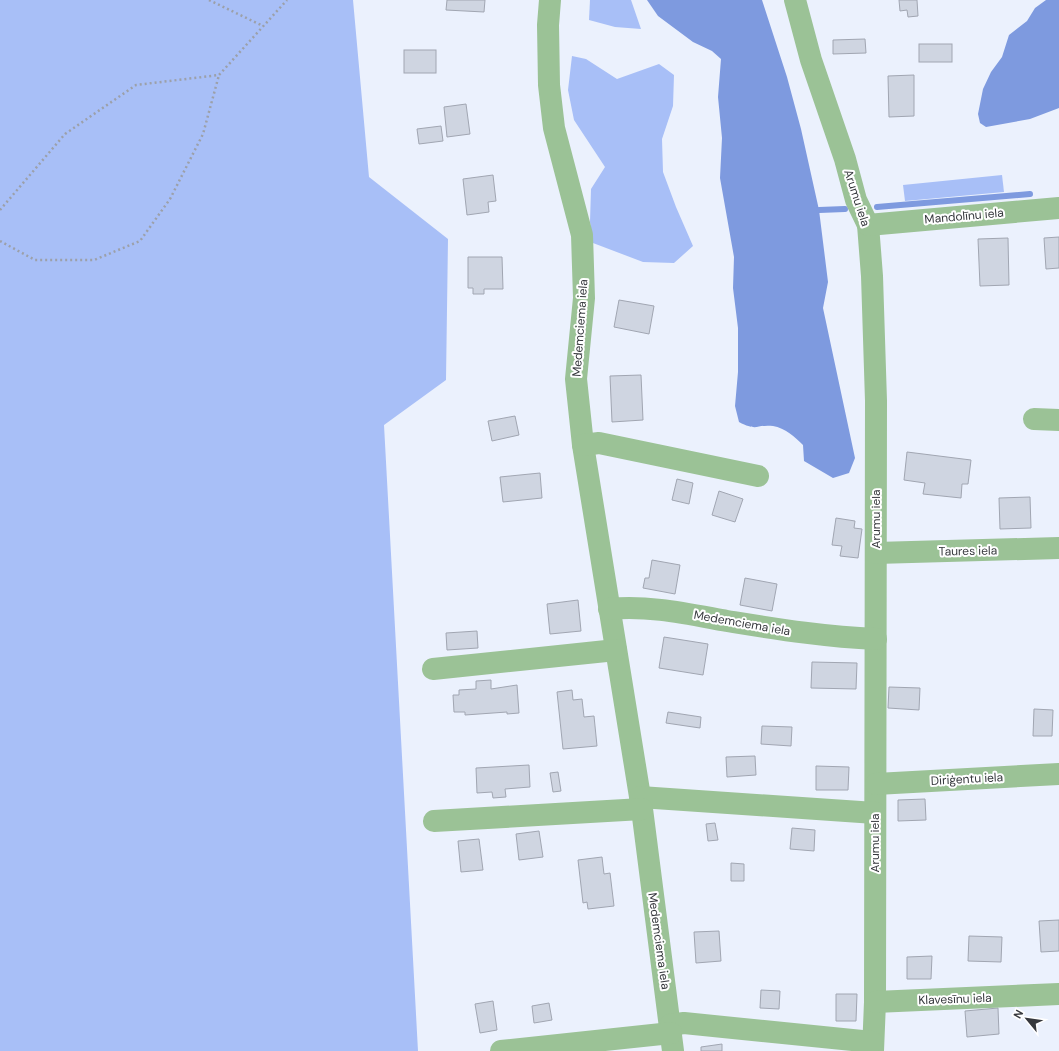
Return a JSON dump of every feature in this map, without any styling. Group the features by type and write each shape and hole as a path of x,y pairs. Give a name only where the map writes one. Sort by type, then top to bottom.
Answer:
{"street":[{"name":"Medemciema iela","path":"550,0 548,25 549,85 554,128 582,235 584,298 576,378 583,445 641,803 672,1036"},
{"name":"Arumu iela","path":"795,0 811,60 845,158 856,200 868,225 872,276 876,390 876,784 875,1002 873,1046"},
{"name":"Mandolīnu iela","path":"868,225 1059,208"},
{"path":"1034,419 1059,420"},
{"path":"583,445 599,443 758,476"},
{"name":"Taures iela","path":"876,553 1059,548"},
{"name":"Medemciema iela","path":"609,609 626,607 663,610 814,635 876,639"},
{"path":"433,670 616,650"},
{"name":"Diriģentu iela","path":"876,784 1059,774"},
{"path":"434,820 641,803 875,813"},
{"name":"Klavesīnu iela","path":"875,1002 1059,994"},
{"path":"501,1051 672,1036 684,1023 873,1046"}],"path":[{"path":"209,0 263,26"},
{"path":"0,241 35,260 94,260 140,241 170,199 203,134 219,75 287,0"},
{"path":"0,210 65,134 136,85 219,75"}],"shaded area":[{"path":"0,0 353,0 369,177 448,239 446,380 384,425 418,1051 0,1051"},
{"path":"590,0 631,0 641,29 615,27 589,20"},
{"path":"647,0 762,0 787,77 801,129 819,210 828,282 823,308 855,458 849,473 833,478 804,461 803,445 782,429 773,426 750,427 739,422 735,406 738,372 738,328 733,288 734,257 720,178 722,138 718,97 721,59 712,51 693,42 658,16"},
{"path":"1046,0 1059,0 1059,108 1030,119 986,127 980,123 978,114 983,89 991,72 1002,57 1009,35 1027,21 1035,8"},
{"path":"572,56 586,59 617,79 659,64 674,75 673,106 662,139 663,172 693,246 674,263 643,262 593,243 590,222 591,189 605,167 574,120 568,90"},
{"path":"1002,175 1004,192 905,201 903,185"}],"building":[{"path":"447,0 485,0 484,12 446,10"},
{"path":"899,0 917,0 918,16 908,17 907,10 900,11"},
{"path":"865,39 866,53 833,54 833,40"},
{"path":"919,44 952,44 952,62 919,62"},
{"path":"404,50 436,50 436,73 404,73"},
{"path":"914,75 914,116 889,117 888,76"},
{"path":"466,104 470,134 447,137 444,107"},
{"path":"441,126 443,141 419,144 417,129"},
{"path":"493,175 496,201 488,202 489,212 467,215 463,179"},
{"path":"1059,237 1059,268 1046,269 1044,238"},
{"path":"1008,238 1009,285 980,286 978,239"},
{"path":"468,257 502,257 503,289 484,289 484,294 473,294 473,288 468,288"},
{"path":"619,300 654,306 649,334 614,327"},
{"path":"641,375 643,420 612,422 610,376"},
{"path":"515,416 519,435 492,441 488,421"},
{"path":"907,452 971,460 968,484 962,484 961,498 923,494 925,483 904,480"},
{"path":"540,473 542,498 503,502 500,477"},
{"path":"677,479 693,483 689,504 672,500"},
{"path":"719,491 743,499 735,522 712,515"},
{"path":"1030,497 1031,528 1000,529 999,498"},
{"path":"836,518 855,521 854,528 862,529 858,558 840,556 842,546 832,545"},
{"path":"652,560 680,565 675,594 643,588 645,578 649,578"},
{"path":"745,578 777,584 772,611 740,605"},
{"path":"578,600 581,631 550,634 547,604"},
{"path":"477,631 478,648 447,650 446,633"},
{"path":"664,637 708,644 703,675 659,668"},
{"path":"812,662 857,663 856,689 811,688"},
{"path":"491,680 491,689 517,685 519,713 507,714 507,712 465,715 465,712 454,712 453,695 459,695 459,690 476,689 476,681"},
{"path":"889,687 920,688 919,710 888,708"},
{"path":"572,690 573,700 582,699 584,717 594,716 597,746 563,749 557,692"},
{"path":"1034,709 1053,710 1052,736 1033,736"},
{"path":"668,712 701,717 700,728 666,723"},
{"path":"762,726 792,727 791,746 761,744"},
{"path":"755,756 756,775 727,777 726,757"},
{"path":"529,765 530,787 505,789 506,797 493,798 492,792 477,793 476,768"},
{"path":"816,766 849,767 848,790 816,790"},
{"path":"558,772 561,791 553,792 550,773"},
{"path":"925,799 926,820 898,821 898,800"},
{"path":"715,823 718,840 708,841 706,824"},
{"path":"792,828 815,830 814,851 790,849"},
{"path":"539,831 543,857 519,860 516,834"},
{"path":"479,839 483,870 461,872 458,841"},
{"path":"602,857 604,874 610,873 614,906 588,909 587,902 583,903 578,860"},
{"path":"731,863 744,864 744,881 731,881"},
{"path":"1059,920 1059,951 1041,952 1039,921"},
{"path":"719,931 721,961 696,963 694,932"},
{"path":"969,936 1002,937 1001,962 968,961"},
{"path":"932,956 931,979 907,979 907,957"},
{"path":"761,990 780,991 779,1009 760,1008"},
{"path":"836,994 857,994 856,1021 836,1021"},
{"path":"493,1001 497,1030 480,1033 475,1004"},
{"path":"549,1003 552,1020 534,1023 532,1006"},
{"path":"998,1008 999,1034 967,1037 965,1011"},
{"path":"722,1044 722,1051 701,1051 701,1047"}],"waterway":[{"path":"877,207 1030,194"},
{"path":"819,210 845,209"}]}
